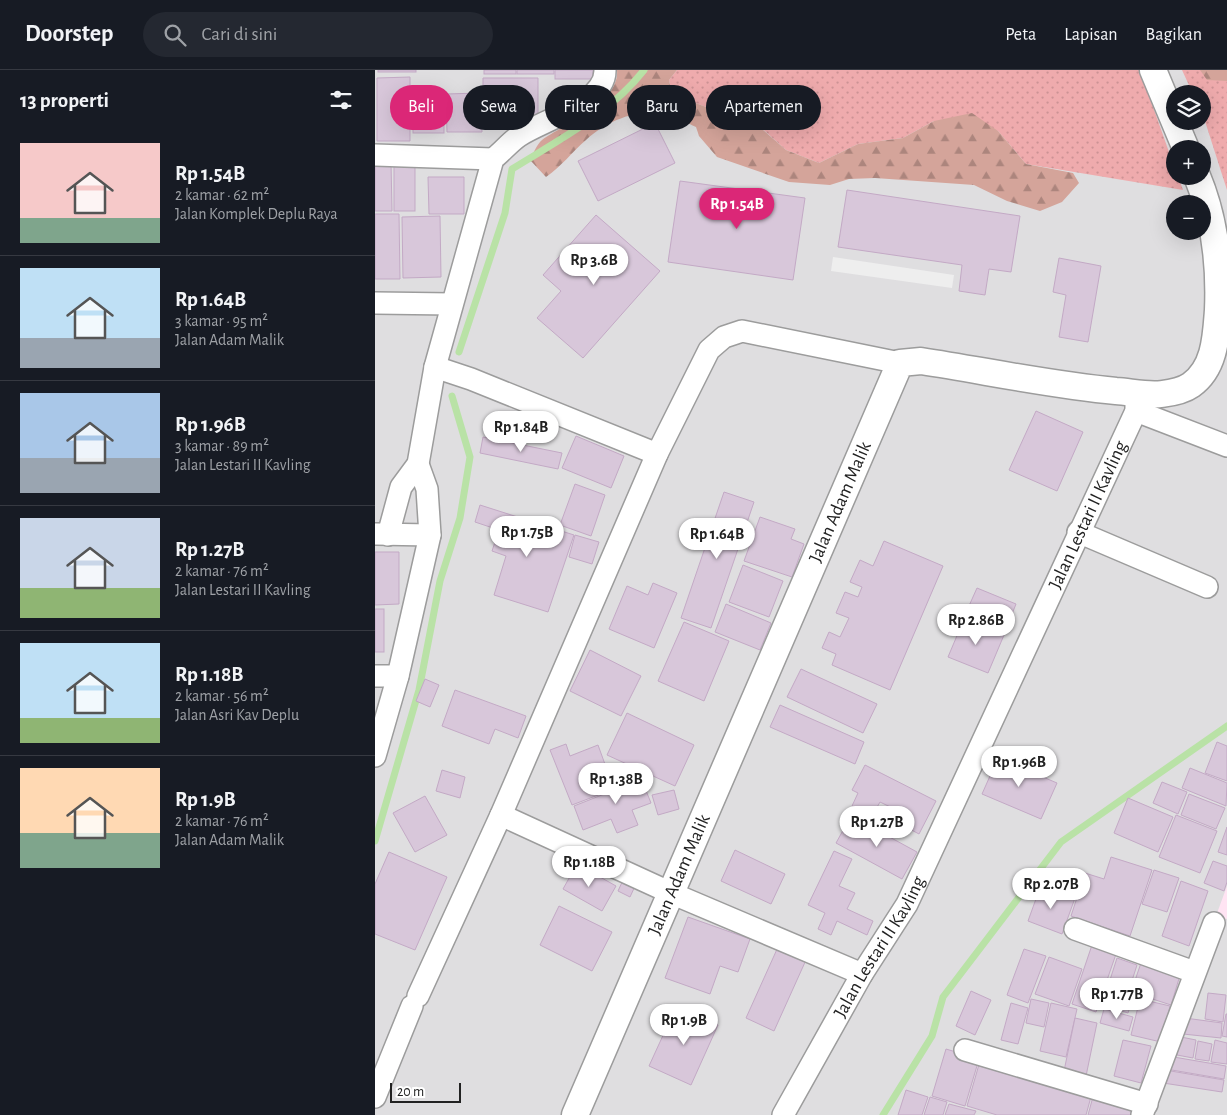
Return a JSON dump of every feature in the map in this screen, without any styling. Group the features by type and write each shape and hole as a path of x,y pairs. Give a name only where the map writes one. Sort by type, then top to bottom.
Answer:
{"street":[{"path":"431,535 381,534 401,488 418,464 435,367 493,159 519,136 587,100 600,88 605,70"},
{"path":"1153,70 1182,140"},
{"path":"375,156 493,159"},
{"path":"1136,402 1189,386 1201,376 1211,361 1217,338 1219,294 1217,248 1208,202 1201,185"},
{"path":"375,303 452,304"},
{"path":"375,1097 415,1001 501,815 657,454 709,350 724,337 742,331 900,363 921,361 1097,389 1136,402 1227,446"},
{"name":"Jalan Adam Malik","path":"575,1115 900,363"},
{"path":"435,367 471,379 657,454"},
{"name":"Jalan Lestari II Kavling","path":"783,1115 862,974 907,904 1136,402"},
{"path":"375,756 398,676 431,535 427,489 418,464"},
{"path":"1078,532 1207,587"},
{"path":"375,676 398,676"},
{"path":"501,815 671,893 862,974"},
{"path":"965,1050 1145,1109 1214,923"},
{"path":"1075,929 1195,972"}],"shaded area":[{"path":"375,70 1227,70 1227,1115 375,1115"},
{"path":"677,70 1140,70 1166,144 1166,185 1181,185 1183,190 1026,164 998,131 934,121 903,138 858,144 819,163 786,150 764,130 821,130 821,85 706,85 706,107 696,103 696,85 670,85 669,80"},
{"path":"1182,70 1227,70 1227,190 1208,130 1211,130 1211,85 1189,85"},
{"path":"833,257 954,275 952,288 831,271"},
{"path":"1227,886 1227,919 1216,916"}],"green space":[{"path":"617,70 677,70 669,80 670,85 627,85 627,116 617,120 617,85 614,85"},
{"path":"1200,70 1227,70 1227,81 1207,80"},
{"path":"696,103 706,107 706,130 763,130 786,150 819,163 858,144 903,138 934,121 972,113 998,131 1026,164 1073,173 1079,183 1062,202 1040,211 1007,201 974,185 875,178 849,179 830,185 789,182 717,157 699,136 696,127"},
{"path":"558,130 599,130 546,177 530,160 542,140"}],"building":[{"path":"378,70 416,70 416,72 378,72"},
{"path":"484,70 516,70 516,74 484,74"},
{"path":"517,70 554,70 554,74 517,74"},
{"path":"555,70 593,70 593,79 555,79"},
{"path":"410,77 410,85 390,85 390,130 410,130 410,141 377,141 377,78"},
{"path":"483,78 538,78 538,120 535,120 535,85 483,85"},
{"path":"453,94 463,94 463,130 482,130 482,132 447,132 447,130 453,130"},
{"path":"413,130 444,130 444,133 413,133"},
{"path":"641,130 658,130 675,163 598,201 578,161"},
{"path":"375,163 391,163 392,211 375,211"},
{"path":"394,163 415,163 415,211 394,211"},
{"path":"428,177 464,177 464,214 429,214"},
{"path":"680,181 805,198 793,280 668,262"},
{"path":"847,190 1020,216 1011,272 989,269 985,295 959,291 962,265 838,247"},
{"path":"375,214 399,214 400,279 375,279"},
{"path":"596,215 660,271 583,358 537,318 561,291 543,275"},
{"path":"440,216 441,277 403,278 402,217"},
{"path":"1059,258 1101,266 1088,342 1059,337 1066,295 1053,292"},
{"path":"1036,411 1083,432 1057,491 1009,470"},
{"path":"576,436 624,456 611,488 562,468"},
{"path":"483,437 562,453 558,469 480,453"},
{"path":"575,484 605,495 591,536 560,525"},
{"path":"724,492 754,502 711,628 681,618"},
{"path":"480,505 574,535 548,612 494,595 506,556 492,551 499,530 475,522"},
{"path":"760,517 795,529 791,539 804,544 792,577 744,561"},
{"path":"575,535 599,542 592,564 569,557"},
{"path":"884,541 943,566 890,690 832,665 836,654 822,648 829,632 840,637 849,618 836,613 845,592 858,597 862,587 850,582 860,560 873,566"},
{"path":"375,552 399,552 399,604 375,605"},
{"path":"743,565 783,581 769,617 729,602"},
{"path":"653,583 677,593 654,648 609,629 627,586 648,595"},
{"path":"977,588 1016,604 1004,634 964,617"},
{"path":"726,604 771,623 760,650 715,632"},
{"path":"375,609 384,609 384,652 375,652"},
{"path":"964,619 1004,635 988,673 948,657"},
{"path":"684,622 729,641 704,701 658,681"},
{"path":"590,650 641,676 621,716 570,691"},
{"path":"801,669 877,704 863,733 787,697"},
{"path":"425,679 439,685 430,707 416,701"},
{"path":"455,690 526,716 518,738 495,729 489,744 442,726"},
{"path":"780,705 864,742 855,764 770,727"},
{"path":"627,713 694,745 675,786 607,755"},
{"path":"1217,742 1227,746 1227,781 1205,773"},
{"path":"566,744 570,756 598,745 614,789 572,805 550,750"},
{"path":"998,758 1057,783 1041,819 982,794"},
{"path":"865,765 936,801 919,834 904,826 909,816 880,802 872,816 852,806 858,793 852,790"},
{"path":"1190,768 1227,783 1226,806 1182,788"},
{"path":"442,770 465,777 460,798 436,791"},
{"path":"638,771 651,803 632,810 638,825 617,833 611,819 583,830 574,806 617,789 613,780"},
{"path":"1162,782 1187,792 1178,814 1153,803"},
{"path":"674,790 679,809 658,815 652,795"},
{"path":"1189,794 1225,808 1216,829 1181,815"},
{"path":"425,796 447,835 415,852 393,813"},
{"path":"1128,798 1173,817 1158,852 1114,833"},
{"path":"1176,815 1217,831 1200,873 1159,857"},
{"path":"851,816 917,852 902,879 836,843"},
{"path":"1227,827 1227,855 1218,852"},
{"path":"735,850 785,874 771,904 721,881"},
{"path":"834,851 852,859 839,886 855,893 847,909 873,921 867,935 837,921 831,935 818,929 825,913 808,905"},
{"path":"389,852 447,877 415,950 375,934 375,884"},
{"path":"1111,857 1152,870 1130,936 1071,916 1085,873 1104,879"},
{"path":"1213,861 1227,866 1227,882 1224,891 1204,883"},
{"path":"577,864 616,886 602,911 563,889"},
{"path":"1154,870 1179,878 1167,912 1142,904"},
{"path":"624,878 636,884 630,897 618,891"},
{"path":"1181,881 1208,891 1189,946 1162,936"},
{"path":"1041,885 1075,898 1062,934 1028,921"},
{"path":"559,906 612,932 592,971 540,945"},
{"path":"688,917 750,939 738,972 720,966 710,994 665,978"},
{"path":"1092,945 1116,954 1096,1012 1072,1004"},
{"path":"778,947 806,960 774,1031 746,1018"},
{"path":"1024,949 1046,956 1028,1003 1007,995"},
{"path":"1049,957 1082,969 1069,1006 1035,994"},
{"path":"1117,958 1137,965 1128,993 1134,995 1128,1013 1102,1005"},
{"path":"1142,960 1181,972 1171,1005 1131,992"},
{"path":"971,991 991,1000 975,1035 956,1026"},
{"path":"1208,993 1226,995 1223,1022 1205,1019"},
{"path":"1031,999 1049,1003 1044,1027 1026,1023"},
{"path":"1140,999 1170,1006 1161,1042 1131,1035"},
{"path":"1011,1003 1028,1008 1018,1044 1001,1040"},
{"path":"1051,1003 1077,1009 1066,1057 1040,1051"},
{"path":"676,1007 718,1025 691,1085 649,1066"},
{"path":"1104,1009 1133,1017 1129,1031 1100,1023"},
{"path":"1227,1014 1227,1037 1222,1036"},
{"path":"1075,1018 1097,1023 1086,1076 1064,1071"},
{"path":"1185,1018 1222,1023 1221,1038 1183,1034"},
{"path":"1181,1037 1196,1040 1193,1058 1177,1055"},
{"path":"1123,1040 1151,1046 1141,1083 1114,1076"},
{"path":"1215,1040 1227,1043 1227,1064 1211,1062"},
{"path":"1198,1041 1212,1044 1209,1061 1195,1059"},
{"path":"946,1049 979,1059 965,1106 932,1096"},
{"path":"1168,1056 1226,1066 1224,1079 1166,1069"},
{"path":"980,1061 1092,1093 1086,1115 997,1115 967,1106"},
{"path":"1165,1070 1224,1080 1222,1092 1163,1083"},
{"path":"906,1090 928,1097 922,1115 898,1115"},
{"path":"1094,1093 1136,1105 1133,1115 1088,1115"},
{"path":"930,1097 947,1102 943,1115 924,1115"},
{"path":"949,1104 976,1111 974,1115 945,1115"}],"waterway":[{"path":"459,352 505,213 512,169 600,113 616,100 644,70"},
{"path":"375,841 419,690 440,581 460,518 470,457 452,396"},
{"path":"883,1115 932,1036 943,997 1061,842 1227,726"}]}
